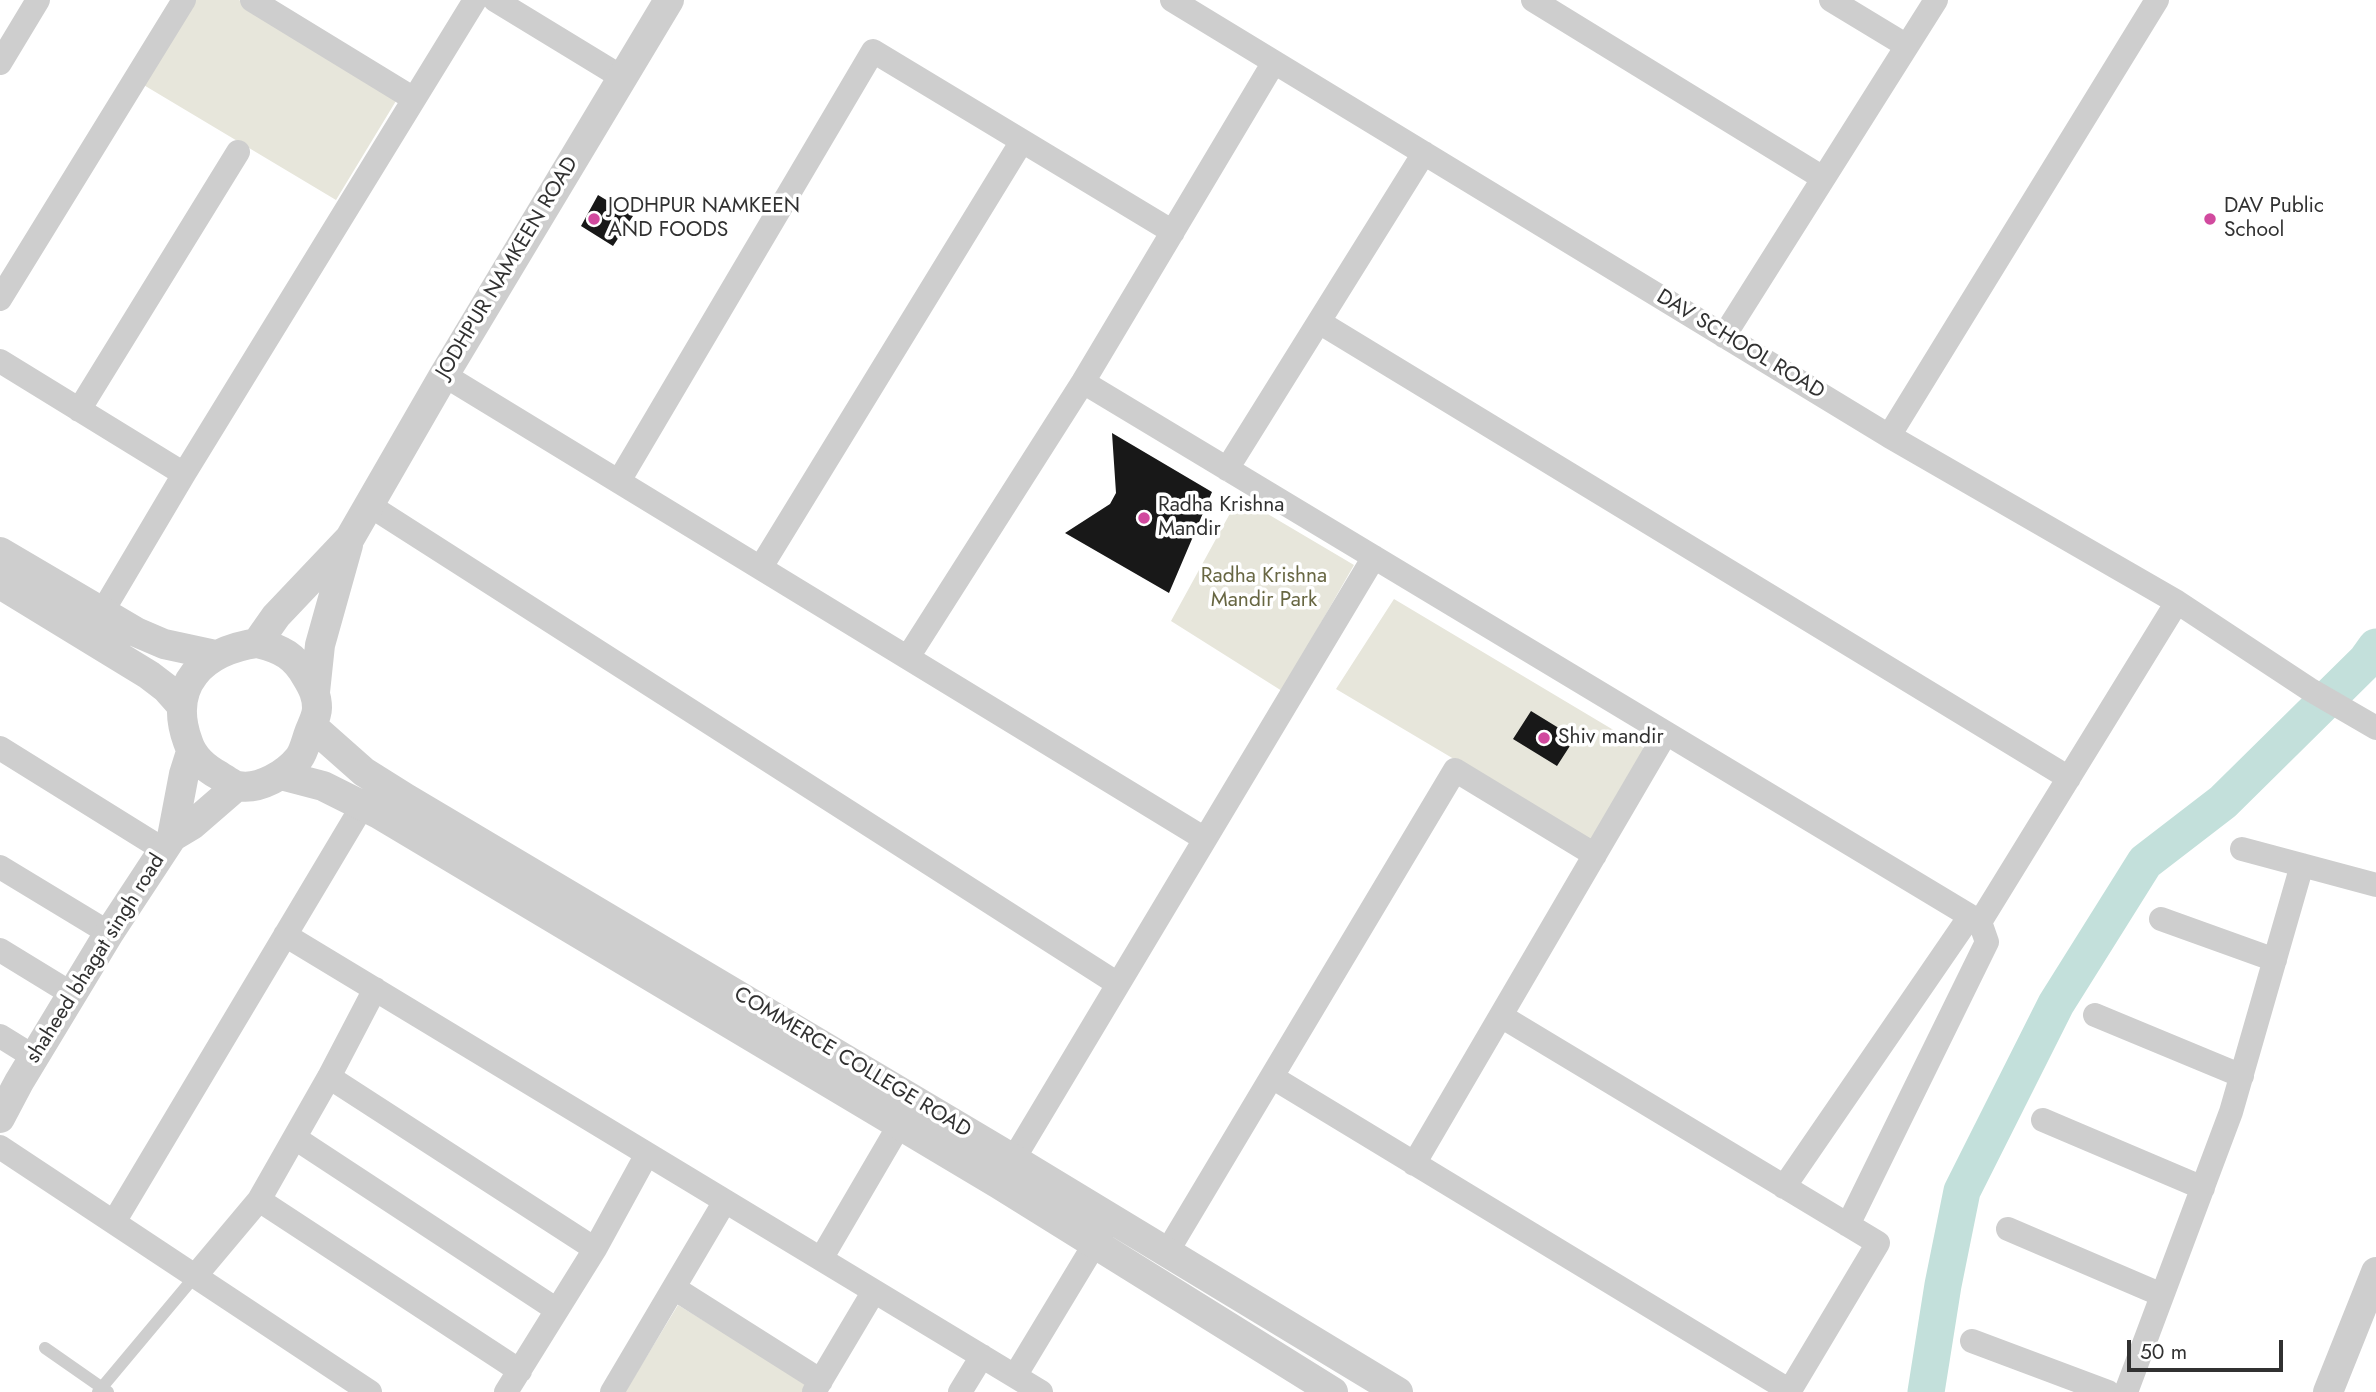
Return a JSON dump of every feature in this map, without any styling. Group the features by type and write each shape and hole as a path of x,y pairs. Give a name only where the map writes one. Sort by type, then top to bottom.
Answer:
{"street":[{"path":"0,63 38,0"},
{"path":"0,299 184,0"},
{"path":"251,0 414,99"},
{"path":"101,614 475,0"},
{"path":"495,0 623,78"},
{"name":"JODHPUR NAMKEEN ROAD","path":"350,538 444,375 669,0"},
{"name":"DAV SCHOOL ROAD","path":"1172,0 1889,436 2177,602 2309,689 2376,728"},
{"path":"1533,0 1823,178"},
{"path":"1831,0 1907,46"},
{"path":"1724,336 1936,0"},
{"path":"1889,436 2157,0"},
{"path":"619,481 873,51 1173,232"},
{"path":"908,657 1083,382 1274,62"},
{"path":"761,568 1022,141"},
{"path":"79,410 238,152"},
{"path":"1227,469 1424,153"},
{"path":"1319,322 2069,778"},
{"path":"0,361 184,474"},
{"path":"444,375 1205,838"},
{"path":"1083,382 1975,919 1987,942 1848,1226"},
{"path":"369,505 1118,985"},
{"path":"257,643 289,602 350,538"},
{"path":"315,692 300,665 290,655 275,647 257,643 237,646 215,655 197,670 187,686 182,706 183,730 191,752 213,772 237,786 257,785 281,775 300,757 317,711 315,692 320,645 350,538"},
{"path":"0,552 101,614 164,644 215,655"},
{"path":"1006,1171 1374,557"},
{"path":"0,584 149,675 166,688 182,706"},
{"path":"1784,1187 1975,919 2069,778 2177,602"},
{"name":"COMMERCE COLLEGE ROAD","path":"312,726 364,772 1006,1171 1110,1218 1398,1392"},
{"path":"1415,1164 1666,733"},
{"path":"0,748 168,844"},
{"path":"168,844 191,752"},
{"path":"1167,1252 1455,770 1595,855"},
{"path":"281,775 323,786 363,805 900,1124 1006,1171 1095,1243 1333,1392"},
{"path":"168,844 237,786"},
{"path":"114,1222 363,805"},
{"name":"shaheed bhagat singh road","path":"0,1118 34,1056 109,933 168,844"},
{"path":"2242,849 2376,885"},
{"path":"2126,1392 2231,1112 2302,865"},
{"path":"0,866 109,933"},
{"path":"2161,919 2275,960"},
{"path":"285,935 1041,1392"},
{"path":"0,950 72,994"},
{"path":"197,1275 258,1200 329,1077 375,989"},
{"path":"1272,1077 1789,1391 1878,1243 1501,1016"},
{"path":"2095,1016 2242,1076"},
{"path":"0,1036 34,1056"},
{"path":"329,1077 595,1249"},
{"path":"2043,1120 2203,1188"},
{"path":"821,1259 900,1124"},
{"path":"295,1138 557,1310"},
{"path":"0,1147 370,1392"},
{"path":"506,1392 595,1249 648,1154"},
{"path":"258,1200 520,1371"},
{"path":"612,1392 725,1201"},
{"path":"1015,1376 1110,1218"},
{"path":"2008,1229 2162,1295"},
{"path":"2328,1392 2376,1272"},
{"path":"674,1288 818,1387 874,1291"},
{"path":"1972,1341 2108,1392"},
{"path":"960,1392 982,1356"}],"lane":[{"path":"45,1348 103,1390 197,1275"}],"green space":[{"path":"193,0 239,0 399,96 336,200 142,84"},
{"name":"Radha Krishna Mandir Park","path":"1239,497 1354,565 1282,691 1171,621"},
{"path":"1394,599 1647,750 1592,841 1336,689"},
{"path":"678,1305 809,1385 805,1392 625,1392"}],"building":[{"path":"598,195 633,216 613,246 581,226"},
{"name":"Radha Krishna Mandir","path":"1112,433 1212,492 1169,593 1065,533 1110,504 1116,493"},
{"name":"Shiv mandir","path":"1531,711 1575,738 1557,766 1513,739"}],"waterway":[{"path":"1926,1392 1943,1285 1962,1191 2056,1004 2145,862 2223,802 2366,661 2376,647"}],"place":[{"name":"JODHPUR NAMKEEN AND FOODS","path":"594,219"},
{"name":"DAV Public School","path":"2210,219"},
{"name":"Radha Krishna Mandir","path":"1144,518"},
{"name":"Shiv mandir","path":"1544,738"}]}
